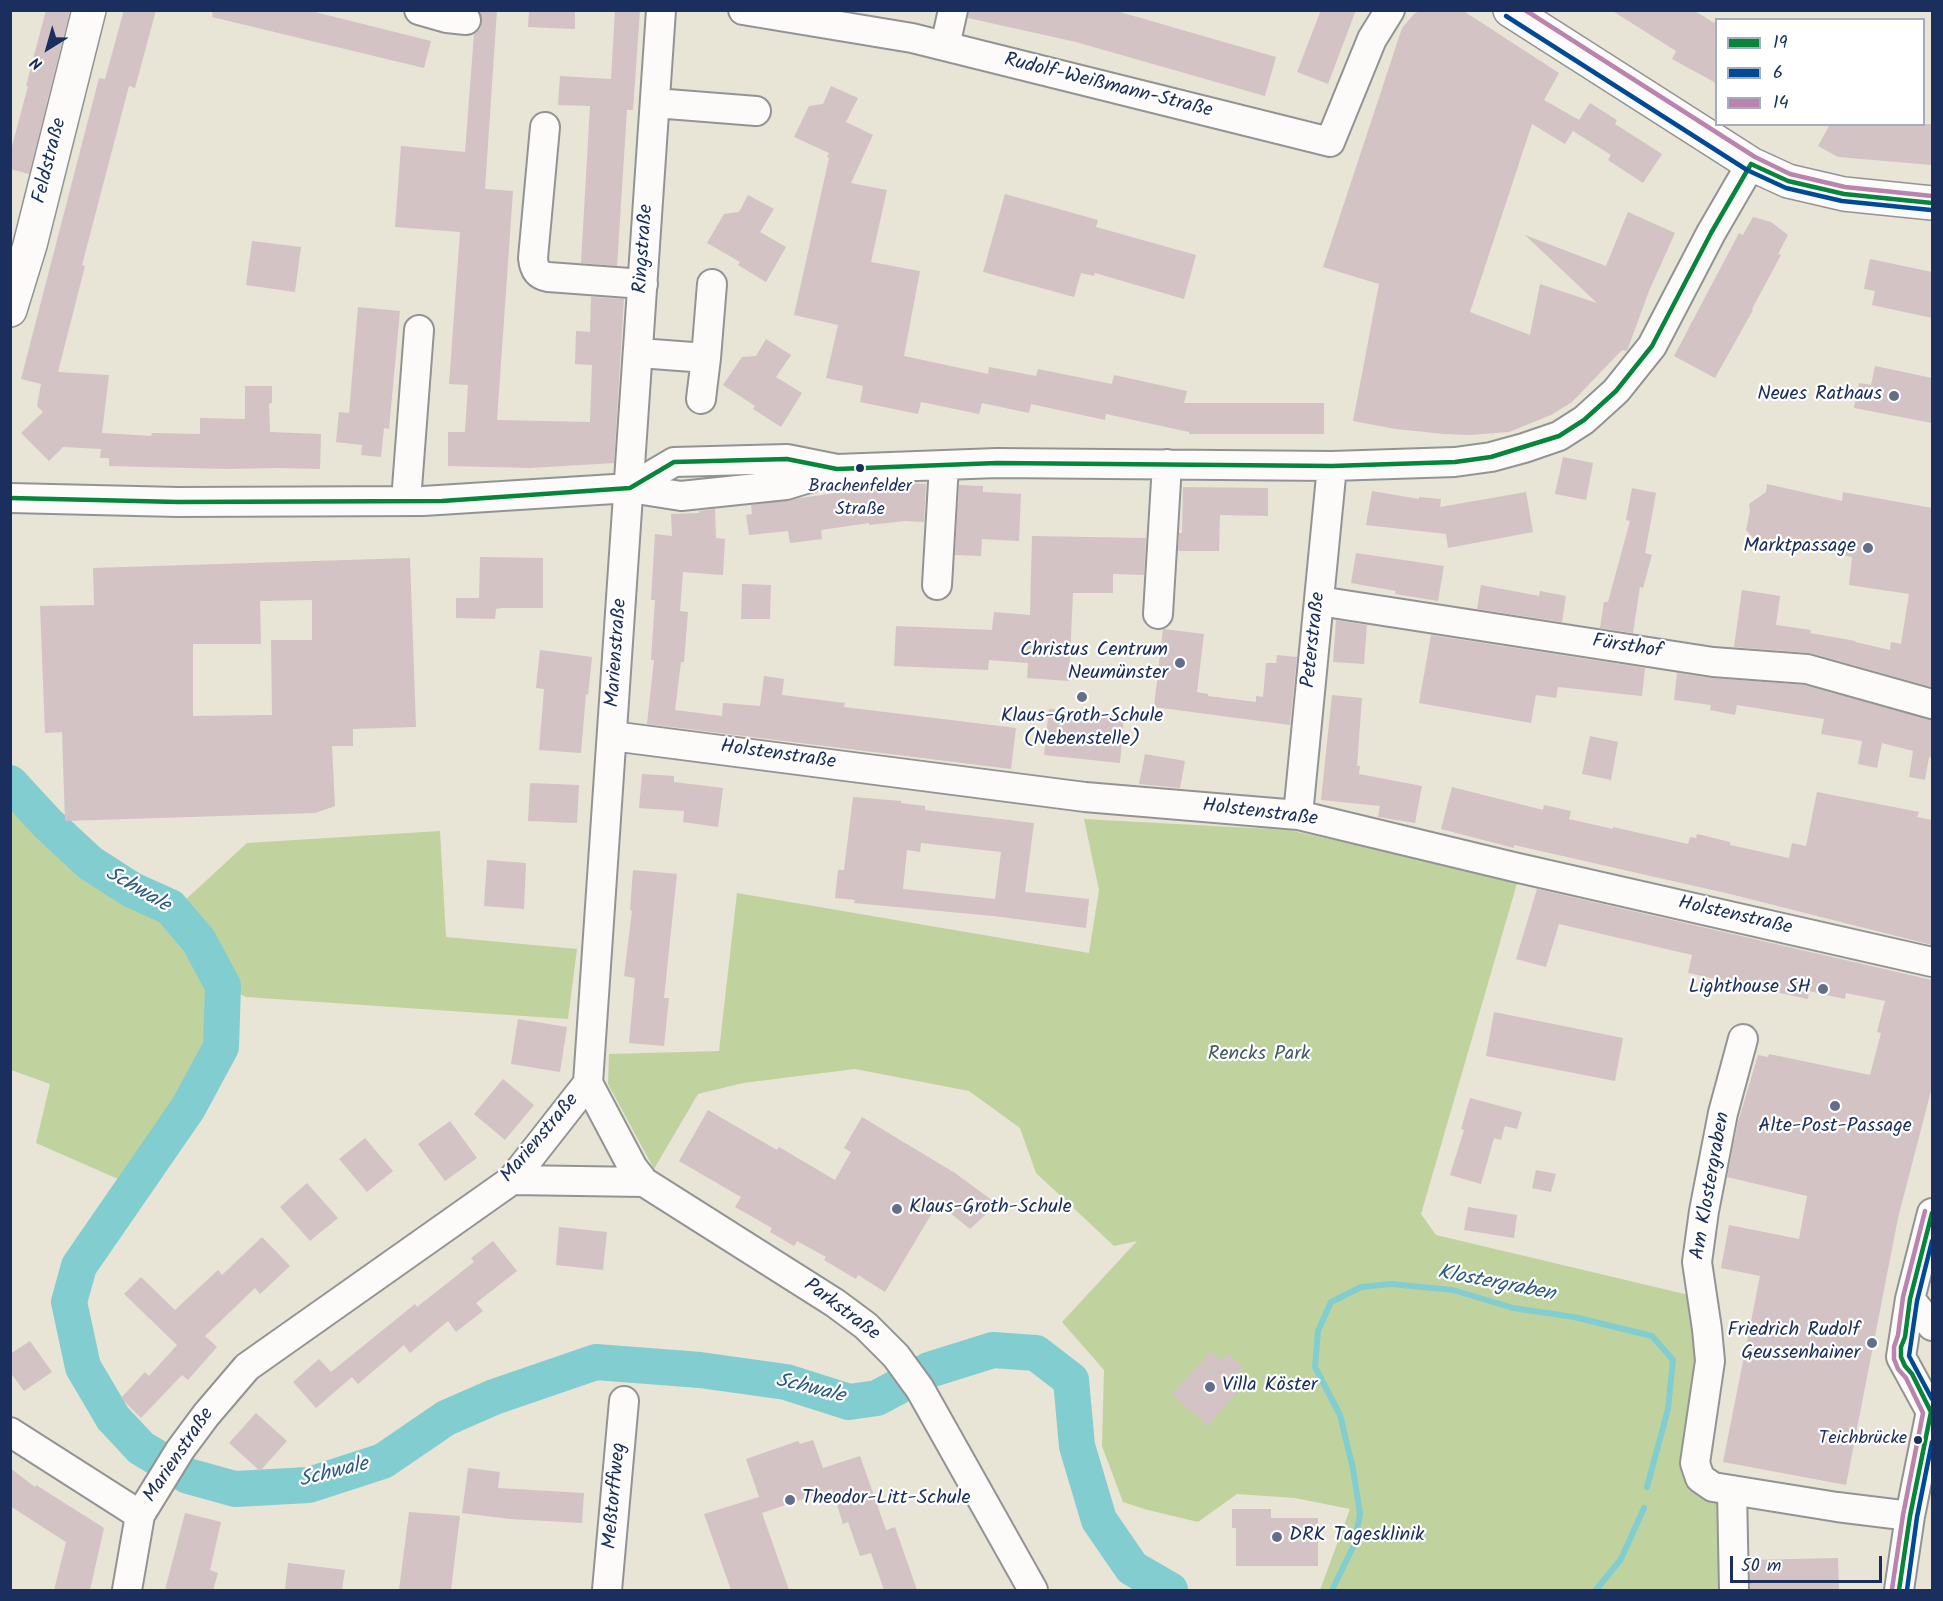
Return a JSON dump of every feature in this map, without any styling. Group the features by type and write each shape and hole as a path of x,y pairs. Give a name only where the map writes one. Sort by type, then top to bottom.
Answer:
{"main road":[{"name":"Feldstraße","path":"10,310 30,245 89,10"},
{"path":"1510,10 1751,164 1788,181 1844,194 1932,203"}],"street":[{"path":"419,10 447,18 466,20"},
{"name":"Ringstraße","path":"630,488 662,10"},
{"path":"945,46 952,10"},
{"name":"Rudolf-Weißmann-Straße","path":"746,11 912,38 1330,142 1372,39 1390,10"},
{"path":"655,103 756,111"},
{"path":"545,127 533,258 536,271 540,276 548,277 643,284"},
{"path":"10,498 178,502 406,501 630,488 674,462 787,459 837,469 997,463 1332,466 1455,462 1491,457 1559,436 1584,420 1616,391 1652,346 1711,233 1751,164"},
{"path":"701,399 712,284"},
{"path":"406,501 418,330"},
{"path":"639,352 706,358"},
{"path":"1158,614 1167,464"},
{"path":"937,585 944,465"},
{"name":"Peterstraße","path":"1298,815 1332,466"},
{"name":"Marienstraße","path":"127,1590 140,1515 180,1450 247,1367 512,1180 588,1083 630,488"},
{"name":"Fürsthof","path":"1318,601 1713,662 1807,669 1932,704"},
{"name":"Holstenstraße","path":"612,735 1085,797 1298,815 1526,870 1932,962"},
{"name":"Am Klostergraben","path":"1743,1039 1721,1123 1697,1262 1710,1361 1695,1463 1700,1478 1713,1487 1910,1516"},
{"path":"588,1083 633,1168 644,1182"},
{"path":"512,1180 644,1182"},
{"name":"Parkstraße","path":"644,1182 835,1303 866,1326 904,1366 920,1389 1033,1590"},
{"path":"1899,1590 1910,1516 1932,1409 1922,1376 1905,1366 1901,1357 1901,1347 1905,1337 1910,1299 1932,1213"},
{"path":"1910,1299 1932,1326"},
{"path":"1905,1337 1922,1326 1932,1326"},
{"name":"Meßtorffweg","path":"608,1590 624,1401"},
{"path":"10,1432 140,1515"},
{"path":"1732,1490 1734,1590"}],"green space":[{"path":"11,766 56,823 96,861 183,902 247,843 440,831 446,937 577,949 568,1019 246,997 224,987 221,1047 188,1108 134,1186 36,1143 50,1084 11,1070"},
{"name":"Rencks Park","path":"1084,819 1288,830 1518,880 1421,1214 1436,1235 1689,1295 1702,1366 1685,1469 1723,1501 1732,1590 1320,1590 1350,1509 1295,1498 1237,1494 1198,1522 1123,1502 1102,1446 1104,1370 1062,1322 1137,1241 1114,1246 1036,1173 1020,1128 969,1091 855,1069 743,1083 698,1094 654,1169 608,1084 609,1054 719,1051 737,893 1089,953 1099,890"}],"building":[{"path":"46,10 70,10 29,174 10,169 10,154"},
{"path":"124,10 156,10 135,88 129,86 82,265 85,266 58,372 109,375 102,433 151,436 152,433 200,434 200,418 245,419 245,386 272,386 272,403 269,404 270,432 321,434 320,469 109,466 109,458 100,458 101,449 63,447 49,461 21,433 43,412 37,406 41,384 21,379 99,78 105,79"},
{"path":"213,10 307,10 431,41 424,68 212,17"},
{"path":"479,10 497,10 485,189 513,191 497,420 590,422 592,365 575,364 576,331 590,332 591,297 624,299 614,463 530,468 448,466 448,432 465,432 468,385 449,384 460,232 395,227 401,146 465,152 474,34 480,29 482,21"},
{"path":"529,10 575,10 575,29 528,27"},
{"path":"615,10 640,10 633,110 627,110 617,266 581,263 590,106 558,105 560,76 611,79"},
{"path":"969,10 1113,10 1276,57 1265,96 1076,42 968,18"},
{"path":"1321,10 1356,10 1328,84 1297,72"},
{"path":"1421,10 1462,10 1559,73 1544,100 1579,120 1590,103 1617,120 1615,124 1662,154 1643,183 1608,160 1611,155 1573,131 1565,144 1532,124 1470,312 1530,335 1540,284 1597,303 1525,235 1606,266 1628,212 1675,233 1649,291 1627,351 1622,350 1572,402 1551,415 1509,432 1444,434 1396,429 1353,421 1379,284 1323,267 1402,28 1414,14"},
{"path":"1611,10 1693,10 1715,23 1715,82 1672,59 1676,51"},
{"path":"831,86 858,98 846,122 873,135 851,183 887,190 871,262 920,271 904,356 988,374 989,367 1036,376 1038,369 1112,384 1114,375 1187,391 1184,403 1324,403 1324,434 1189,434 1189,432 1106,414 1105,420 1031,404 1029,413 982,403 979,414 921,402 918,414 860,402 863,386 826,378 838,325 794,315 829,153 794,137 809,106 823,104"},
{"path":"1925,124 1932,124 1932,165 1838,157 1818,146 1829,126 1925,126"},
{"path":"1005,194 1098,220 1096,227 1196,255 1184,299 1095,273 1094,276 1081,273 1074,297 983,272"},
{"path":"748,195 774,209 760,232 786,247 766,282 738,265 740,262 707,243 724,214 739,212"},
{"path":"1753,217 1771,222 1788,235 1778,254 1781,255 1753,310 1715,378 1674,356 1739,233 1743,235"},
{"path":"252,241 301,247 295,292 246,285"},
{"path":"1870,259 1932,272 1932,318 1872,305 1875,291 1864,289"},
{"path":"358,307 400,311 389,429 384,428 381,457 361,455 362,445 336,442 339,412 349,413"},
{"path":"766,339 791,355 776,377 802,393 781,427 753,409 755,406 723,385 742,357 756,356"},
{"name":"Neues Rathaus","path":"1875,366 1932,378 1932,423 1854,408 1859,383 1871,385"},
{"path":"1563,457 1593,463 1586,500 1555,494"},
{"path":"906,483 926,484 924,522 905,521 869,525 869,523 821,530 822,539 790,543 788,531 749,535 746,515 752,514 751,505"},
{"name":"Marktpassage","path":"1767,484 1842,501 1843,492 1932,508 1932,687 1811,653 1734,647 1742,590 1780,596 1776,625 1811,630 1810,633 1890,650 1891,642 1901,644 1909,594 1849,585 1852,557 1754,539 1746,530 1749,504 1766,492"},
{"path":"959,485 983,486 983,492 1021,494 1019,541 982,539 981,556 955,555"},
{"path":"1183,487 1268,488 1268,516 1220,515 1219,551 1178,551 1179,533 1182,533"},
{"path":"1632,488 1656,493 1645,553 1652,555 1643,588 1640,587 1633,633 1600,628 1604,602 1608,602 1630,521 1626,520"},
{"path":"1372,491 1419,499 1419,497 1441,499 1440,507 1526,492 1533,532 1448,548 1446,534 1366,525"},
{"path":"715,509 716,538 725,539 723,575 683,572 680,611 688,612 684,662 681,662 675,710 722,716 723,703 760,706 764,676 784,679 782,695 845,703 844,707 1016,728 1011,769 647,724 654,660 651,660 655,600 651,600 655,534 672,536 671,514 699,513 699,511"},
{"path":"1032,536 1146,538 1144,575 1113,574 1113,593 1073,593 1069,681 1027,678 1028,663 989,660 988,670 894,666 896,626 992,630 994,612 1030,615"},
{"path":"1356,553 1444,566 1438,601 1395,594 1396,591 1351,583"},
{"path":"480,557 543,558 543,608 496,609 495,619 456,618 456,598 479,598"},
{"path":"410,558 416,727 353,729 353,746 332,746 335,806 315,813 65,821 62,732 45,733 40,606 94,605 93,568","holes":["312,600 312,640 271,640 272,715 193,716 193,644 261,644 260,601"]},
{"path":"742,584 771,585 770,619 741,619"},
{"path":"1481,585 1539,596 1540,591 1566,596 1562,622 1477,609"},
{"path":"1336,620 1367,625 1364,664 1333,662"},
{"path":"1163,629 1204,634 1197,692 1208,694 1208,696 1256,702 1256,696 1263,697 1266,663 1276,663 1277,655 1297,657 1290,725 1154,707"},
{"path":"1431,635 1645,668 1642,696 1558,687 1556,698 1536,695 1531,723 1419,703"},
{"path":"540,650 592,657 581,753 539,750 544,689 536,688"},
{"path":"1677,673 1804,685 1932,720 1932,758 1929,757 1925,780 1909,777 1913,751 1882,743 1877,768 1858,764 1862,741 1821,734 1824,719 1737,705 1735,715 1710,710 1711,705 1674,700"},
{"path":"1332,695 1362,698 1357,766 1360,766 1359,774 1422,786 1415,823 1378,817 1380,806 1321,800"},
{"path":"1049,709 1124,717 1120,763 1044,755"},
{"path":"1590,736 1618,742 1611,780 1582,774"},
{"path":"1145,754 1185,761 1180,788 1139,784"},
{"path":"642,774 674,776 674,782 723,788 718,827 683,822 684,811 639,808"},
{"path":"530,783 579,785 577,823 528,821"},
{"path":"1452,787 1543,810 1544,805 1571,811 1569,819 1613,829 1613,827 1688,844 1690,837 1696,838 1697,834 1730,842 1730,845 1789,858 1792,843 1806,846 1817,792 1919,812 1917,817 1932,820 1932,945 1730,894 1514,845 1514,848 1441,829"},
{"path":"853,797 901,801 901,803 925,806 925,810 1034,823 1025,892 1089,899 1086,928 993,916 854,903 855,900 835,898 838,870 844,870","holes":["921,843 1001,852 995,899 903,889 907,850 920,852"]},
{"path":"487,860 526,863 524,909 484,906"},
{"path":"633,870 677,874 664,998 669,998 664,1046 629,1043 635,978 624,976 632,911 630,910"},
{"path":"1537,889 1932,980 1932,1087 1898,1218 1846,1485 1723,1462 1760,1276 1721,1268 1729,1225 1799,1239 1807,1196 1727,1177 1738,1122 1758,1055 1768,1057 1769,1054 1870,1075 1881,1033 1877,1032 1885,1001 1846,993 1845,999 1809,991 1808,999 1688,973 1692,955 1559,924 1546,967 1516,959"},
{"path":"1494,1012 1623,1038 1615,1081 1486,1056"},
{"path":"518,1019 567,1027 560,1072 511,1064"},
{"path":"503,1079 534,1105 505,1140 474,1114"},
{"path":"1470,1098 1522,1112 1517,1129 1505,1126 1501,1140 1494,1138 1481,1184 1450,1175 1464,1130 1461,1129"},
{"path":"708,1110 777,1150 779,1147 835,1180 851,1152 844,1148 862,1117 955,1173 997,1204 970,1229 938,1203 885,1292 858,1275 856,1279 824,1260 826,1257 797,1241 794,1246 770,1232 772,1228 735,1207 741,1197 679,1161"},
{"path":"450,1121 477,1158 445,1181 418,1144"},
{"path":"365,1138 393,1171 367,1192 339,1159"},
{"path":"1536,1170 1556,1174 1551,1192 1532,1188"},
{"path":"307,1183 338,1218 310,1241 280,1207"},
{"path":"1468,1207 1517,1215 1514,1238 1464,1230"},
{"path":"559,1227 607,1232 603,1270 556,1265"},
{"path":"262,1237 290,1266 260,1294 255,1288 205,1336 217,1347 188,1380 182,1375 141,1418 121,1398 145,1372 149,1376 177,1345 124,1294 141,1277 175,1310 218,1270 222,1275"},
{"path":"493,1241 517,1271 476,1303 483,1311 456,1332 448,1321 410,1353 404,1345 358,1384 352,1377 316,1408 293,1382 319,1359 331,1372 415,1304 417,1307 474,1262 471,1258"},
{"path":"30,1341 52,1372 24,1391 10,1372 10,1354"},
{"name":"Villa Köster","path":"1211,1351 1221,1361 1228,1353 1243,1367 1238,1372 1248,1380 1208,1426 1172,1394"},
{"path":"256,1413 287,1441 260,1471 229,1443"},
{"path":"813,1440 823,1468 860,1456 886,1530 895,1527 917,1590 884,1590 871,1553 860,1556 848,1522 843,1524 832,1489 762,1513 789,1590 731,1590 704,1514 759,1497 746,1459 798,1441 800,1444"},
{"path":"10,1468 35,1487 36,1485 104,1528 90,1590 54,1590 66,1542 10,1506"},
{"path":"468,1468 500,1472 498,1488 584,1493 582,1523 510,1519 462,1513"},
{"name":"DRK Tagesklinik","path":"1232,1509 1271,1509 1271,1518 1318,1518 1318,1566 1236,1566 1236,1528 1232,1528"},
{"path":"409,1512 460,1516 451,1590 399,1590"},
{"path":"185,1513 221,1522 210,1570 218,1573 213,1590 165,1590"},
{"path":"1838,1558 1839,1590 1750,1590 1750,1560"},
{"path":"288,1563 345,1570 342,1590 285,1590"}],"waterway":[{"name":"Schwale","path":"10,783 47,823 90,863 132,890 170,907 199,941 223,986 221,1047 188,1108 79,1266 69,1302 83,1367 113,1418 141,1448 188,1476 235,1489 309,1485 383,1461 446,1418 494,1397 596,1362 700,1370 786,1382 849,1402 877,1398 929,1370 993,1350 1036,1353 1071,1380 1077,1446 1099,1520 1132,1568 1170,1590"},
{"name":"Klostergraben","path":"1333,1588 1354,1545 1360,1514 1353,1469 1340,1415 1315,1367 1318,1331 1331,1302 1361,1287 1391,1284 1453,1290 1513,1308 1574,1317 1652,1336 1673,1360 1668,1409 1647,1487"},
{"name":"Klostergraben","path":"1596,1590 1621,1559 1644,1508"}],"transit line":[{"name":"14","path":"1525,10 1755,157 1790,174 1845,187 1932,196"},
{"name":"6","path":"1506,16 1747,170 1786,188 1842,201 1931,210"},
{"name":"19","path":"1751,164 1788,181 1844,194 1932,203"},
{"name":"19","path":"10,498 178,502 442,501 630,488 674,462 787,459 837,469 997,463 1332,466 1455,462 1491,457 1559,436 1584,420 1616,391 1652,346 1711,233 1751,164"},
{"name":"14","path":"1892,1589 1903,1515 1923,1413 1906,1378 1898,1369 1894,1359 1894,1347 1898,1335 1903,1297 1925,1211"},
{"name":"19","path":"1899,1590 1910,1516 1931,1412 1912,1374 1905,1366 1901,1357 1901,1347 1905,1337 1910,1299 1932,1213"},
{"name":"6","path":"1932,1241 1917,1301 1909,1356 1932,1399"},
{"name":"6","path":"1907,1590 1917,1517 1932,1442"}],"place":[{"name":"Neues Rathaus","path":"1894,396"},
{"name":"Brachenfelder Straße","path":"860,468"},
{"name":"Marktpassage","path":"1868,548"},
{"name":"Christus Centrum Neumünster","path":"1180,663"},
{"name":"Klaus-Groth-Schule (Nebenstelle)","path":"1082,697"},
{"name":"Lighthouse SH","path":"1823,989"},
{"name":"Alte-Post-Passage","path":"1835,1106"},
{"name":"Klaus-Groth-Schule","path":"897,1209"},
{"name":"Friedrich Rudolf Geussenhainer","path":"1872,1343"},
{"name":"Villa Köster","path":"1210,1387"},
{"name":"Teichbrücke","path":"1918,1440"},
{"name":"Theodor-Litt-Schule","path":"790,1500"},
{"name":"DRK Tagesklinik","path":"1277,1537"}]}
